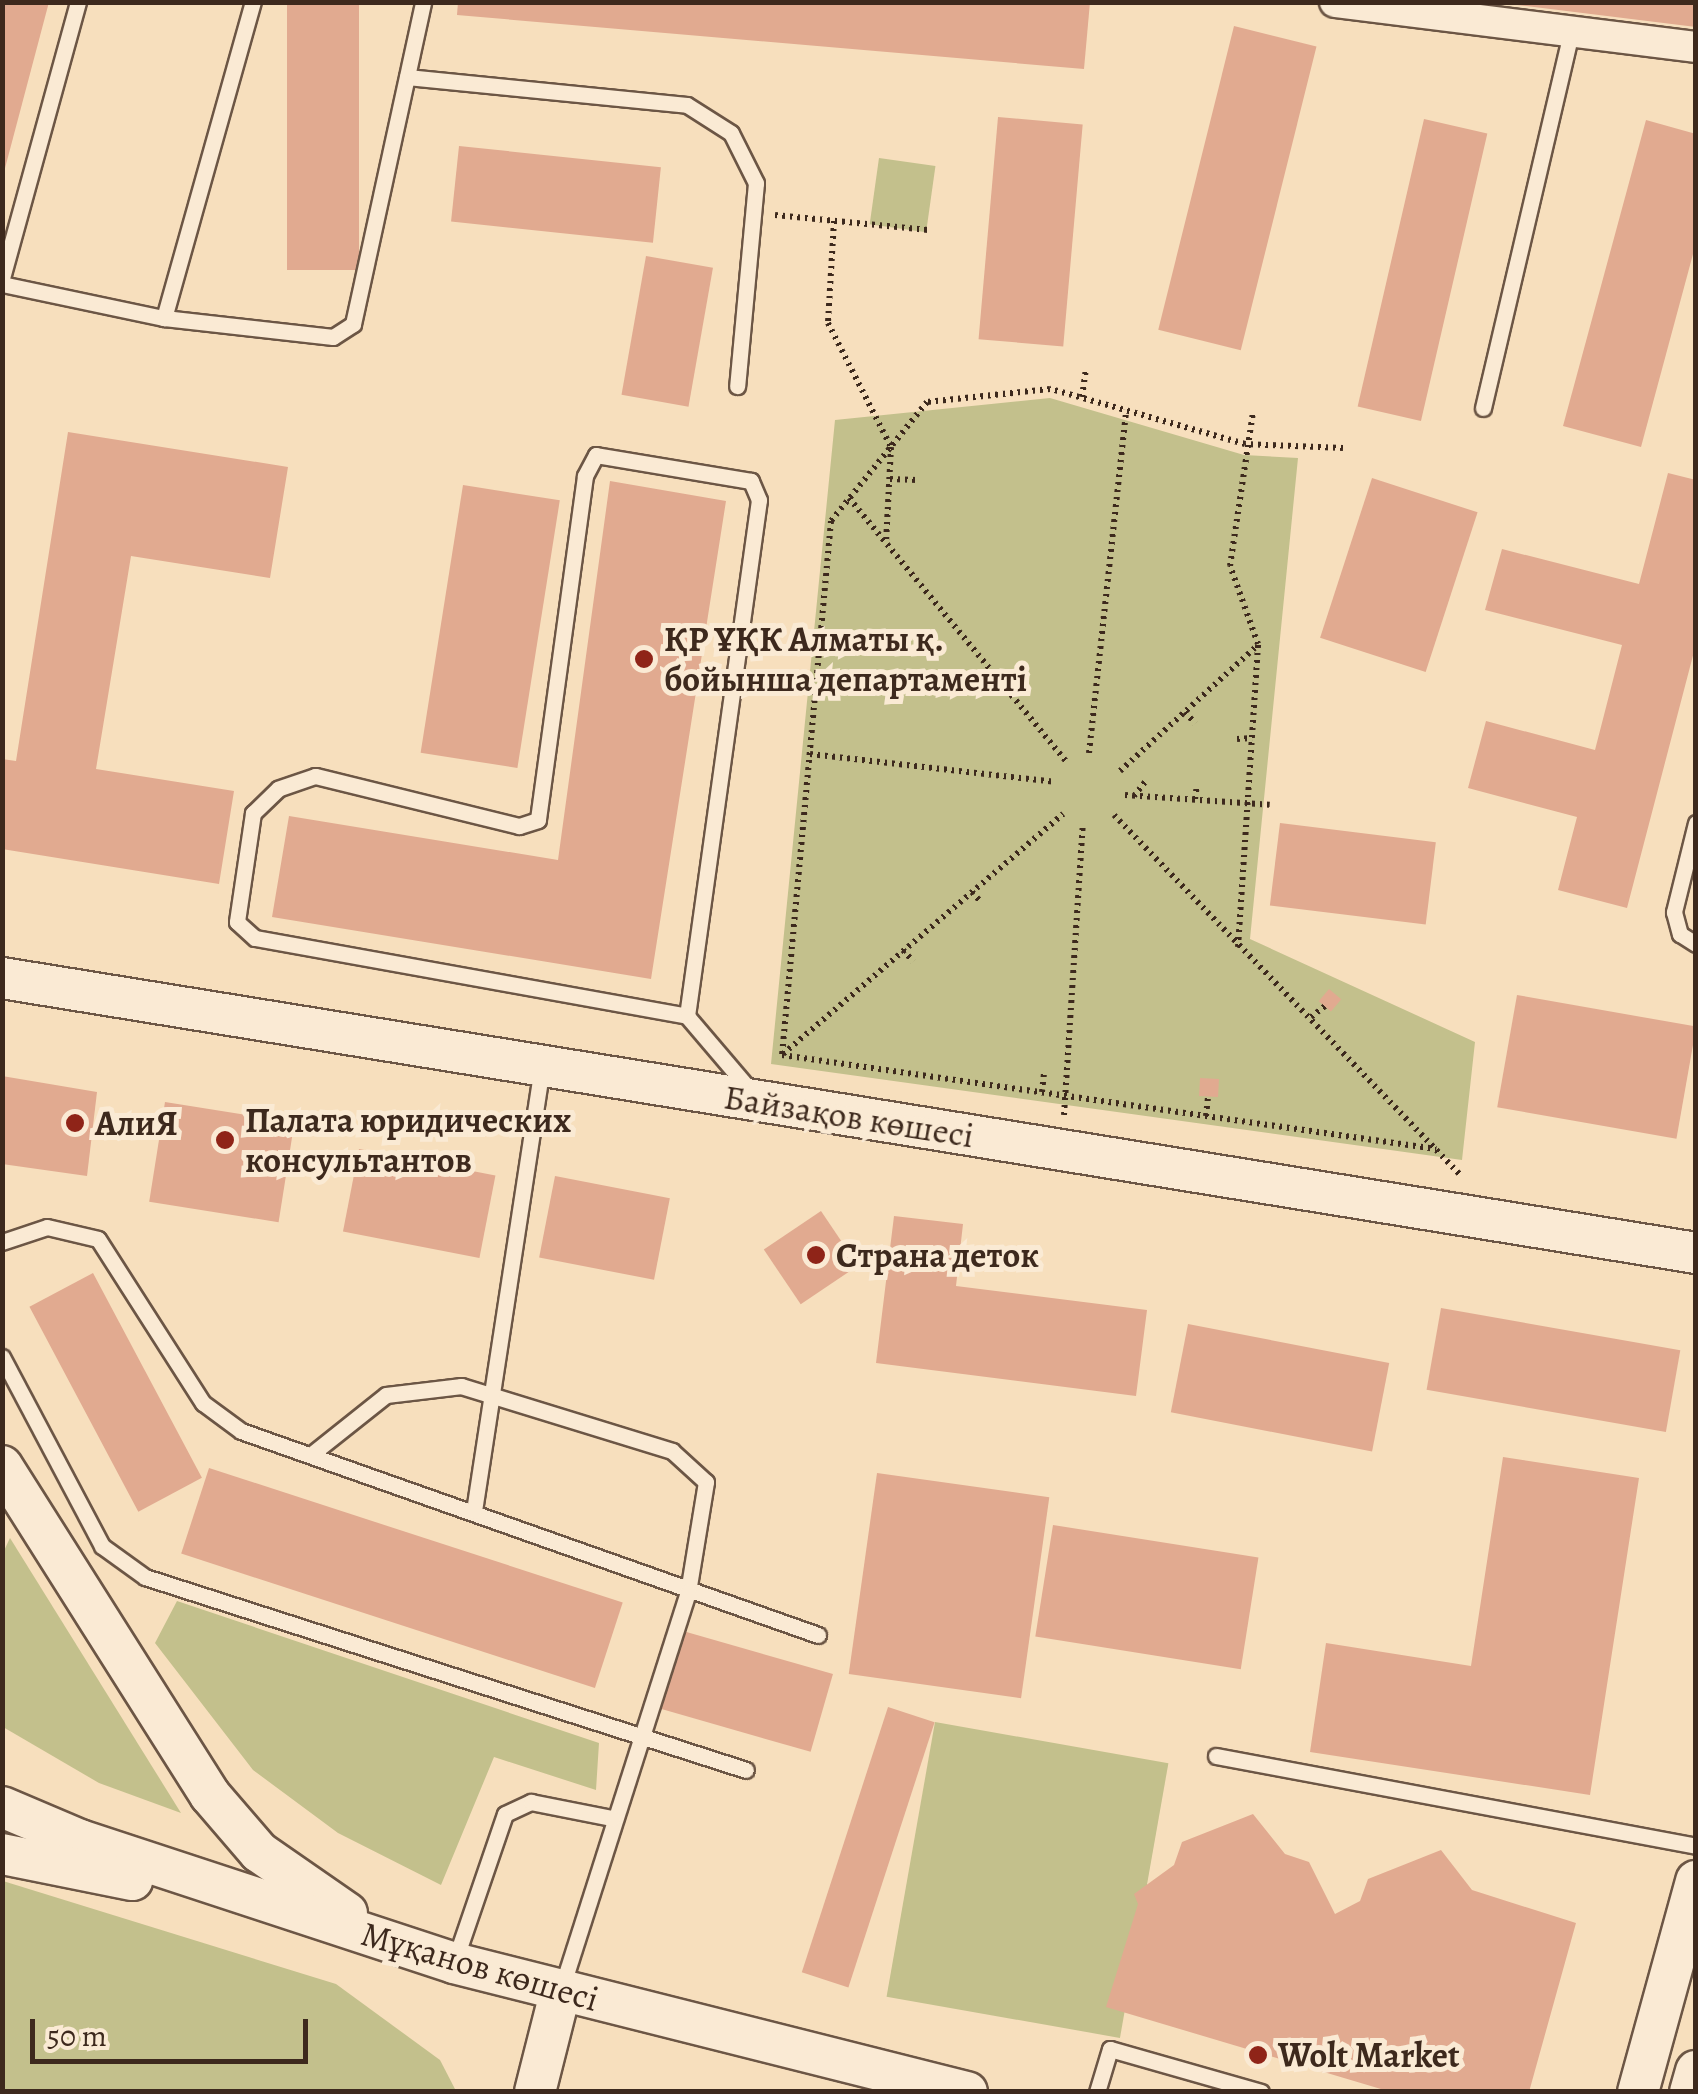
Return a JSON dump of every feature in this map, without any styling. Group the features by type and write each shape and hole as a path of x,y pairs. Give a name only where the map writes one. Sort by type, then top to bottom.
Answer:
{"street":[{"path":"1335,2 1696,48"},
{"name":"Байзақов көшесі","path":"2,978 542,1066 765,1082 1696,1253"},
{"path":"2,1466 210,1796 247,1838 303,1888 442,1960"},
{"name":"Мұқанов көшесі","path":"2,1807 442,1960 560,1994 967,2092"},
{"path":"2,1854 308,1916"},
{"path":"1638,2092 1696,1881"},
{"path":"535,2092 560,1994"},
{"path":"1690,2092 1696,2071"}],"lane":[{"path":"78,2 2,281 164,318 333,337 353,324 423,2"},
{"path":"164,318 253,2"},
{"path":"1482,408 1571,32"},
{"path":"407,77 687,105 731,132 756,183 737,386"},
{"path":"687,1016 759,500 750,481 596,455 585,476 538,820 518,826 314,776 278,789 253,814 237,922 255,938 687,1016 765,1082"},
{"path":"1696,823 1674,912 1680,934 1696,944"},
{"path":"474,1511 486,1395 542,1066"},
{"path":"2,1242 47,1227 75,1228 98,1240 203,1403 241,1431 313,1453 688,1592 818,1634"},
{"path":"2,1357 102,1546 145,1577 639,1740 746,1770"},
{"path":"313,1453 386,1395 461,1386 672,1451 706,1482 688,1592 612,1818 560,1994"},
{"path":"1216,1756 1696,1846"},
{"path":"442,1960 505,1814 531,1802 612,1818"},
{"path":"1098,2092 1110,2049 1261,2092"}],"path":[{"path":"754,212 928,230"},
{"path":"834,220 828,323 891,446 886,544"},
{"path":"1082,397 1086,368"},
{"path":"782,1055 831,521 927,402 1050,389 1245,444 1343,448"},
{"path":"1089,753 1126,410"},
{"path":"1238,947 1258,644 1230,566 1245,444 1253,412"},
{"path":"890,479 918,480"},
{"path":"849,498 1066,762"},
{"path":"1120,771 1258,644"},
{"path":"1184,712 1195,723"},
{"path":"1237,739 1252,738"},
{"path":"810,754 1054,782"},
{"path":"1144,782 1129,796 1270,805"},
{"path":"1196,800 1197,785"},
{"path":"765,1082 782,1055 1063,814"},
{"path":"1114,815 1460,1175"},
{"path":"1064,1116 1082,824"},
{"path":"972,892 980,901"},
{"path":"903,950 912,961"},
{"path":"1312,1017 1324,1006"},
{"path":"782,1055 1436,1149"},
{"path":"1042,1092 1044,1073"},
{"path":"1206,1116 1208,1097"}],"shaded area":[{"path":"879,158 935,166 926,232 870,224"},
{"path":"1050,398 1244,455 1298,458 1250,939 1475,1042 1462,1160 771,1064 835,420"},
{"path":"10,1538 181,1813 99,1783 3,1727 2,1555"},
{"path":"177,1601 599,1743 596,1790 494,1757 441,1885 338,1833 253,1770 155,1643"},
{"path":"935,1722 1168,1763 1120,2038 887,1997"},
{"path":"3,1881 336,1984 440,2060 456,2091 3,2091"}],"building":[{"path":"2,2 49,2 4,172 2,172"},
{"path":"287,2 359,2 359,270 287,270"},
{"path":"458,2 1090,2 1084,69 457,15"},
{"path":"1696,2 1696,27 1517,5"},
{"path":"1234,26 1316,47 1241,350 1158,330"},
{"path":"998,117 1083,124 1063,347 979,339"},
{"path":"1424,119 1487,134 1421,421 1358,406"},
{"path":"1646,120 1696,134 1696,243 1641,447 1563,426"},
{"path":"459,146 661,167 653,243 451,222"},
{"path":"646,256 713,268 688,407 622,395"},
{"path":"68,432 288,467 270,578 131,556 96,769 234,791 219,884 2,849 2,759 16,761"},
{"path":"1668,473 1696,480 1696,644 1627,908 1558,890 1577,817 1468,788 1486,721 1595,750 1622,645 1485,610 1502,549 1639,584"},
{"path":"1372,478 1478,512 1426,672 1320,638"},
{"name":"ҚР ҰҚК Алматы қ. бойынша департаменті","path":"610,481 726,501 651,979 272,917 289,816 558,860"},
{"path":"463,485 560,500 517,768 421,753"},
{"path":"1280,823 1436,842 1426,925 1270,905"},
{"path":"1329,989 1341,999 1331,1012 1319,1001"},
{"path":"1517,995 1696,1027 1676,1139 1497,1107"},
{"path":"2,1076 97,1092 87,1176 2,1164"},
{"path":"1200,1078 1219,1079 1218,1097 1199,1096"},
{"path":"165,1102 294,1122 279,1222 149,1202"},
{"path":"359,1149 495,1176 479,1258 343,1231"},
{"path":"555,1176 670,1198 654,1280 539,1257"},
{"path":"821,1211 858,1266 801,1304 764,1250"},
{"path":"894,1216 963,1224 956,1286 1147,1310 1136,1396 876,1363"},
{"path":"93,1273 202,1478 138,1512 29,1307"},
{"path":"1441,1308 1680,1350 1666,1432 1427,1390"},
{"path":"1188,1324 1389,1363 1372,1451 1171,1412"},
{"path":"1503,1457 1639,1478 1590,1795 1310,1752 1326,1643 1471,1666"},
{"path":"209,1468 623,1602 595,1688 181,1554"},
{"path":"877,1473 1049,1497 1021,1698 849,1674"},
{"path":"1053,1525 1258,1558 1241,1669 1035,1637"},
{"path":"683,1631 833,1674 811,1752 661,1709"},
{"path":"888,1707 935,1722 848,1987 802,1972"},
{"path":"1253,1814 1285,1854 1309,1862 1335,1914 1360,1901 1368,1879 1441,1850 1472,1890 1576,1923 1529,2092 1391,2092 1106,2007 1138,1904 1134,1894 1174,1865 1182,1842"}],"place":[{"name":"ҚР ҰҚК Алматы қ. бойынша департаменті","path":"644,659"},
{"name":"АлиЯ","path":"75,1123"},
{"name":"Палата юридических консультантов","path":"225,1140"},
{"name":"Страна деток","path":"816,1255"},
{"name":"Wolt Market","path":"1258,2055"}]}
